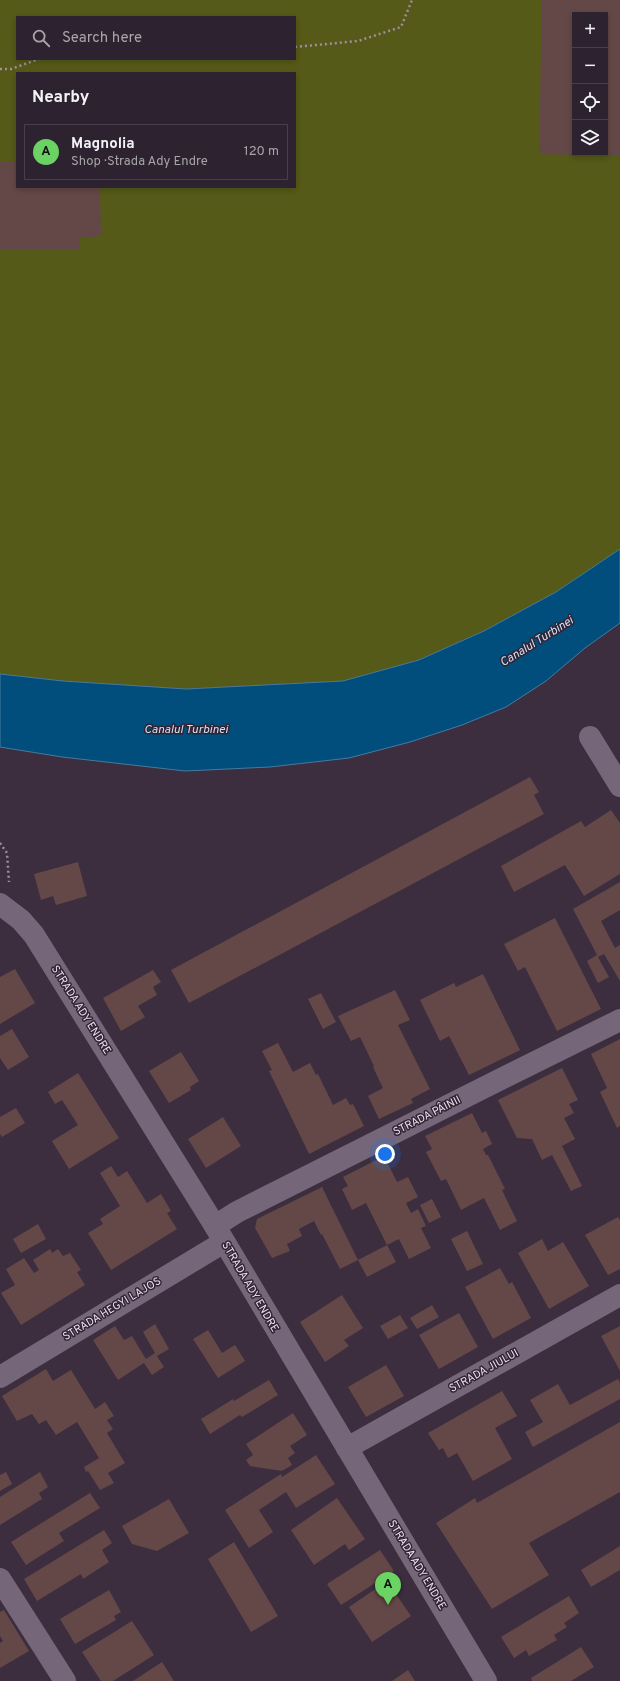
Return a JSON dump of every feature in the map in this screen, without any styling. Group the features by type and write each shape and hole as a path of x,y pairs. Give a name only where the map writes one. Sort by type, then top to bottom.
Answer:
{"street":[{"path":"590,737 620,786"},
{"name":"STRADA ADY ENDRE","path":"4,913 34,935 219,1234 486,1681"},
{"name":"STRADA PÂINII","path":"219,1234 244,1209 620,1020"},
{"name":"STRADA HEGYI LAJOS","path":"0,1377 219,1234"},
{"name":"STRADA JIULUI","path":"347,1448 620,1294"},
{"path":"0,1579 65,1681"}],"path":[{"path":"296,47 358,41 401,27 412,0"},
{"path":"0,69 11,69 36,60"},
{"path":"0,843 7,853 4,913"}],"green space":[{"path":"0,0 620,0 620,549 556,592 484,631 419,660 343,681 186,689 63,681 0,674"}],"water":[{"name":"Canalul Turbinei","path":"620,549 620,623 585,648 546,681 506,707 462,725 410,742 349,758 270,767 185,771 62,757 0,747 0,674 63,681 186,689 343,681 419,660 484,631 556,592"}],"building":[{"path":"542,0 620,0 620,156 608,156 608,12 572,12 572,155 539,154"},
{"path":"0,162 16,162 16,188 100,188 101,236 79,238 79,249 0,249"},
{"path":"530,777 539,792 534,795 544,814 189,1003 171,970"},
{"path":"611,810 620,823 620,874 584,896 565,865 514,892 501,866 581,821 585,827"},
{"path":"78,862 87,896 56,905 53,896 41,900 34,874"},
{"path":"620,882 620,910 601,921 615,948 620,945 620,981 604,954 598,957 609,977 598,983 587,961 597,955 573,909"},
{"path":"555,918 601,1009 557,1031 525,967 518,971 504,944"},
{"path":"15,969 35,1003 0,1024 0,977"},
{"path":"153,970 161,982 153,987 157,995 138,1006 145,1017 121,1031 103,998"},
{"path":"483,974 520,1050 469,1075 449,1036 440,1041 420,1000 454,983 456,987"},
{"path":"395,990 410,1020 398,1025 430,1089 411,1099 413,1103 379,1119 368,1096 383,1088 360,1037 351,1041 338,1016"},
{"path":"321,993 336,1022 323,1029 308,999"},
{"path":"12,1029 29,1057 8,1070 0,1058 0,1036"},
{"path":"620,1039 620,1126 617,1128 600,1092 607,1088 591,1054"},
{"path":"278,1043 293,1072 310,1063 316,1075 318,1074 333,1105 346,1098 350,1105 353,1104 364,1126 309,1154 269,1071 272,1070 262,1051"},
{"path":"181,1052 199,1081 190,1087 191,1090 169,1103 149,1071"},
{"path":"562,1068 578,1100 569,1104 574,1113 564,1118 575,1139 562,1146 582,1186 571,1191 552,1155 542,1160 532,1139 517,1138 498,1100"},
{"path":"78,1073 119,1138 69,1169 52,1141 78,1125 62,1100 55,1104 48,1092"},
{"path":"16,1108 25,1123 2,1137 0,1134 0,1117"},
{"path":"472,1113 482,1133 486,1131 492,1144 483,1149 486,1155 488,1155 505,1189 502,1190 517,1221 500,1230 484,1198 461,1210 446,1179 441,1181 426,1152 432,1149 425,1136"},
{"path":"223,1117 241,1146 206,1168 188,1139"},
{"path":"384,1156 397,1182 408,1177 418,1197 406,1203 411,1213 418,1209 426,1226 421,1228 431,1248 409,1259 399,1239 387,1245 366,1203 352,1210 342,1189 348,1186 343,1177"},
{"path":"111,1166 118,1177 127,1171 147,1203 161,1194 171,1211 167,1213 177,1229 111,1270 88,1233 103,1224 100,1219 120,1206 100,1173"},
{"path":"322,1187 358,1260 340,1269 314,1221 299,1229 302,1236 287,1244 290,1251 272,1258 255,1228 257,1219"},
{"path":"432,1199 441,1217 429,1223 420,1205"},
{"path":"618,1217 620,1220 620,1269 608,1275 585,1235"},
{"path":"38,1224 46,1239 21,1253 13,1239"},
{"path":"467,1231 483,1264 467,1271 451,1239"},
{"path":"542,1239 548,1251 563,1242 589,1286 549,1309 518,1253"},
{"path":"387,1245 396,1262 367,1277 358,1260"},
{"path":"50,1249 52,1253 58,1249 63,1256 70,1253 81,1270 77,1272 85,1285 21,1325 1,1293 15,1285 6,1269 24,1258 34,1273 39,1270 33,1260"},
{"path":"500,1268 509,1284 512,1282 531,1318 493,1339 465,1287"},
{"path":"342,1295 363,1328 344,1340 349,1346 325,1362 300,1322"},
{"path":"432,1305 439,1317 417,1329 410,1318"},
{"path":"459,1313 478,1347 439,1369 419,1335"},
{"path":"400,1315 408,1328 388,1339 380,1326"},
{"path":"155,1324 169,1349 157,1356 164,1367 152,1375 144,1363 118,1380 93,1340 115,1326 124,1340 132,1336 146,1359 155,1353 143,1332"},
{"path":"620,1326 620,1371 601,1336"},
{"path":"208,1330 222,1353 235,1345 245,1361 218,1378 193,1339"},
{"path":"386,1365 404,1396 366,1417 348,1387"},
{"path":"46,1369 53,1381 71,1370 95,1409 105,1402 114,1416 107,1420 113,1429 107,1433 125,1463 108,1473 114,1483 100,1490 88,1471 86,1472 84,1467 99,1458 77,1422 56,1435 46,1420 39,1424 32,1414 17,1421 2,1396"},
{"path":"618,1379 620,1383 620,1399 533,1447 525,1432 543,1422 530,1400 558,1384 570,1405"},
{"path":"269,1380 278,1395 242,1417 240,1415 210,1434 201,1419 233,1399 234,1401"},
{"path":"502,1391 517,1416 495,1428 512,1459 473,1481 457,1453 448,1458 443,1448 439,1450 428,1433"},
{"path":"293,1413 307,1435 290,1446 295,1453 288,1458 292,1465 282,1471 250,1466 246,1460 253,1455 246,1444"},
{"path":"620,1422 620,1492 529,1543 549,1575 492,1609 436,1523 475,1498 477,1503"},
{"path":"316,1455 335,1484 296,1508 286,1492 259,1510 273,1532 249,1548 225,1510 281,1474 282,1477"},
{"path":"6,1472 12,1484 0,1491 0,1475"},
{"path":"40,1472 48,1487 39,1493 42,1499 0,1525 0,1497"},
{"path":"90,1493 100,1508 59,1533 64,1541 26,1565 11,1542"},
{"path":"337,1498 365,1539 349,1550 345,1544 314,1565 291,1530"},
{"path":"169,1499 189,1533 157,1551 132,1544 122,1526"},
{"path":"104,1530 112,1543 102,1550 109,1562 83,1579 81,1574 37,1601 24,1579"},
{"path":"234,1542 278,1616 251,1632 208,1559"},
{"path":"620,1546 620,1570 591,1587 581,1570"},
{"path":"380,1550 394,1571 341,1605 327,1584"},
{"path":"387,1581 411,1616 372,1642 349,1607"},
{"path":"109,1590 121,1612 114,1616 116,1620 75,1644 60,1619"},
{"path":"569,1596 579,1613 564,1623 567,1627 554,1635 557,1640 529,1656 526,1650 514,1658 501,1637"},
{"path":"4,1610 29,1651 0,1668 0,1643 3,1641 0,1636 0,1612"},
{"path":"132,1621 154,1655 113,1681 101,1681 82,1652"},
{"path":"581,1647 594,1667 571,1681 532,1681 531,1678"},
{"path":"162,1662 174,1681 133,1681"},
{"path":"408,1670 415,1681 392,1681"}],"place":[{"name":"Magnolia","path":"388,1605"}]}
